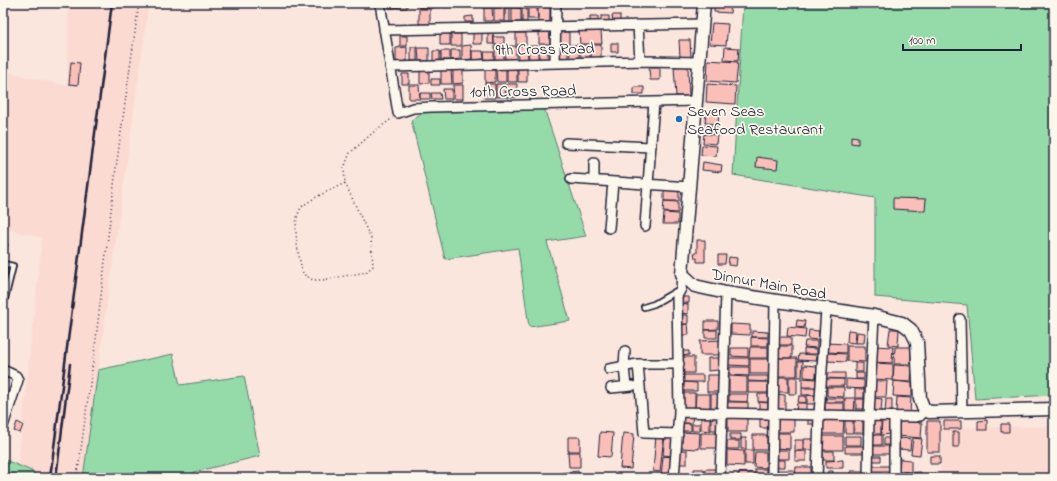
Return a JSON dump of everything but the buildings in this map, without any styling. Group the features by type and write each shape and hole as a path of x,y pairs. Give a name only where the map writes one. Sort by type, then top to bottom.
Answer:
{"street":[{"path":"380,3 398,113"},
{"path":"555,63 556,3"},
{"path":"674,478 679,412 677,296 681,289 704,3"},
{"path":"384,30 702,24"},
{"path":"638,25 640,61"},
{"name":"9th Cross Road","path":"390,67 640,61 699,62"},
{"name":"10th Cross Road","path":"398,113 413,108 432,106 696,100"},
{"path":"645,226 654,102"},
{"path":"566,143 650,147"},
{"path":"594,163 594,180"},
{"path":"571,179 689,187"},
{"path":"609,228 613,182"},
{"name":"Dinnur Main Road","path":"682,274 695,286 726,293 775,302 874,316 902,323 911,330 918,348 920,399 926,410"},
{"path":"720,478 726,293"},
{"path":"772,478 775,302"},
{"path":"817,478 819,415 826,309"},
{"path":"868,478 869,416 874,316"},
{"path":"960,319 962,412"},
{"path":"625,351 624,367 626,386"},
{"path":"609,369 638,364 679,364"},
{"path":"638,364 644,433 678,434"},
{"path":"3,370 16,376 18,380 3,426"},
{"path":"611,388 639,384"},
{"path":"679,412 916,417 926,410 934,412 962,412 1054,409"},
{"path":"894,417 894,478"}],"lane":[{"path":"3,264 13,266 3,307"},
{"path":"644,307 654,304 681,289"}],"path":[{"path":"77,478 95,347 116,168 140,3"},
{"path":"345,182 303,206 297,218 296,231 299,260 303,274 313,280 323,280 366,272 373,266 371,240 345,182 344,168 350,153 398,113"}],"shaded area":[{"path":"68,3 149,3 83,478 34,478 34,472 18,465 42,238 3,228 3,71 67,86"},
{"path":"1054,426 1054,478 941,478 940,428"}],"green space":[{"path":"743,3 1054,3 1054,395 975,399 967,305 875,297 875,198 733,175"},
{"path":"544,108 586,236 547,242 570,321 529,327 518,248 445,259 411,120 426,111"},
{"path":"173,354 180,385 244,376 260,456 194,472 195,478 83,478 98,370"},
{"path":"3,459 34,472 34,478 3,478"}],"railway":[{"path":"50,478 112,3"},
{"path":"56,478 70,364"}],"place":[{"name":"Seven Seas Seafood Restaurant","path":"679,119"}]}
